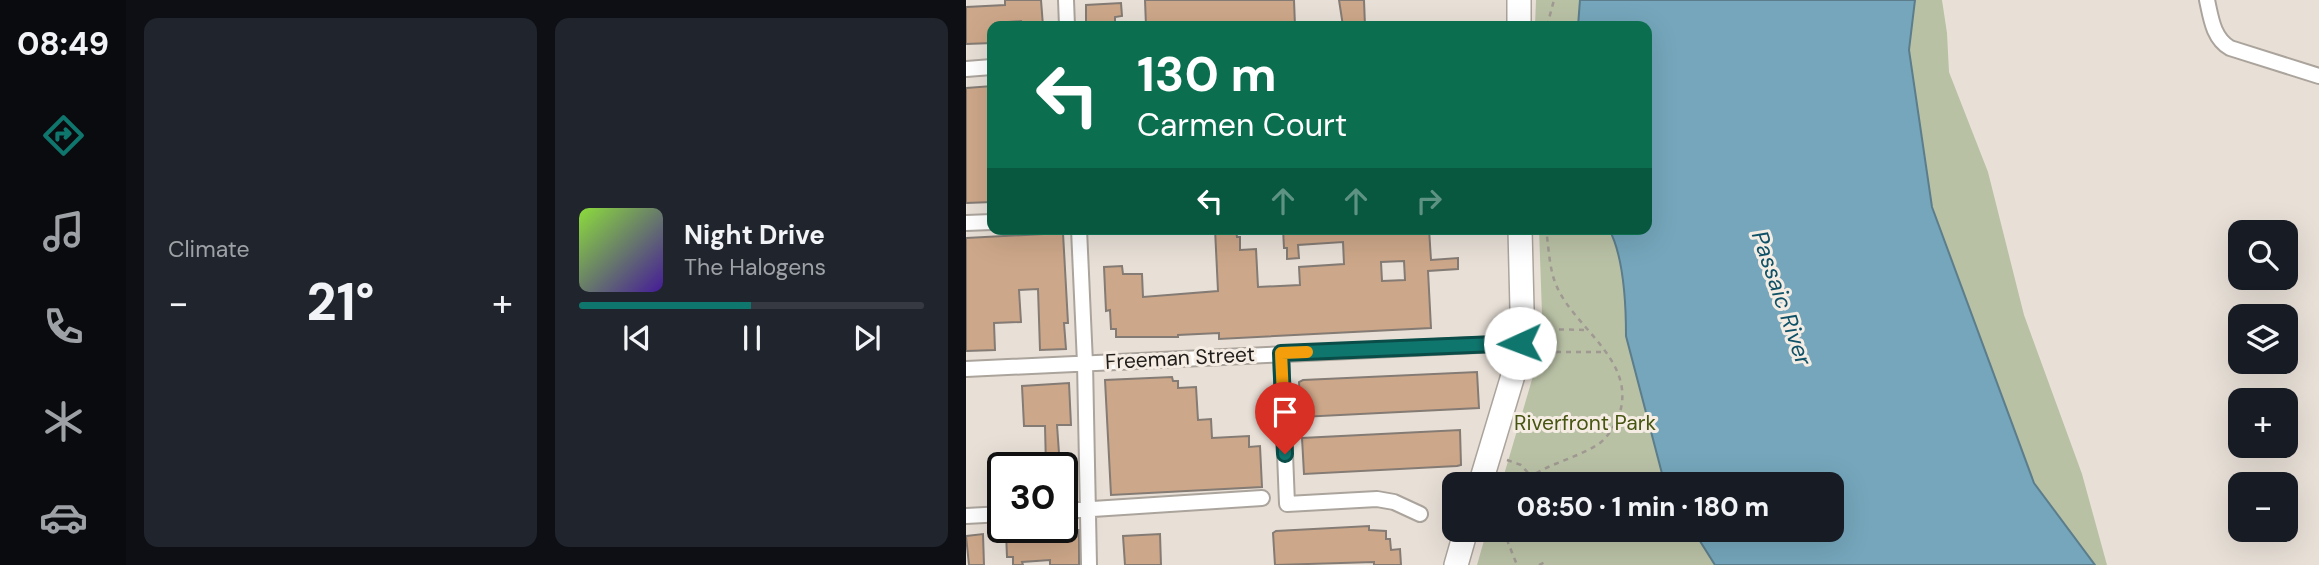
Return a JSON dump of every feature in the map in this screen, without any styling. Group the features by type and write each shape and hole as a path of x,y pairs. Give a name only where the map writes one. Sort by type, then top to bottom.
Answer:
{"main road":[{"path":"1519,0 1519,21"},
{"path":"1484,472 1514,372 1528,348 1522,309 1520,235"},
{"path":"1456,565 1463,542"}],"street":[{"path":"1066,0 1067,21"},
{"path":"2207,0 2215,31 2223,44 2319,76"},
{"path":"966,69 987,67"},
{"path":"966,223 987,222"},
{"path":"1079,235 1089,565"},
{"name":"Freeman Street","path":"966,369 1281,353 1528,348"},
{"path":"1281,353 1287,504 1377,499 1394,502 1420,514"},
{"path":"1078,510 1262,498"},
{"path":"966,516 987,515"}],"path":[{"path":"1548,21 1554,0"},
{"path":"1537,472 1600,443 1611,432 1621,407 1622,393 1613,362 1557,287 1547,235"},
{"path":"1539,329 1588,330"},
{"path":"1528,348 1606,352"},
{"path":"1505,460 1521,465 1527,472"},
{"path":"1508,542 1517,565"}],"green space":[{"path":"1536,0 1580,0 1578,21 1535,21"},
{"path":"1915,0 1942,0 1949,72 1988,172 2024,315 2082,474 2107,565 2095,565 2034,483 1932,207 1909,50"},
{"name":"Riverfront Park","path":"1539,235 1612,235 1618,253 1625,295 1626,336 1662,472 1505,472 1543,342"},
{"path":"1484,542 1701,542 1715,565 1477,565"}],"water":[{"name":"Passaic River","path":"1580,0 1915,0 1909,50 1932,207 2034,483 2095,565 1715,565 1701,542 1844,542 1844,472 1662,472 1626,336 1625,295 1618,253 1612,235 1652,235 1652,21 1578,21"}],"building":[{"path":"1005,0 1041,0 1043,21 987,21 987,43 966,44 966,7 1005,5"},
{"path":"1145,0 1294,0 1295,21 1146,21"},
{"path":"1339,0 1364,0 1365,21 1342,21"},
{"path":"1121,3 1122,16 1115,17 1115,21 1086,21 1086,5"},
{"path":"987,86 987,202 966,203 966,88"},
{"path":"1063,235 1068,323 1064,323 1066,349 1040,350 1038,289 1019,290 1021,322 994,323 995,350 966,351 966,238"},
{"path":"1215,235 1237,235 1240,237 1240,250 1256,249 1258,287 1300,285 1299,267 1344,264 1343,242 1298,245 1299,258 1287,259 1283,235 1429,235 1431,260 1458,258 1458,269 1428,271 1431,328 1219,339 1219,333 1178,337 1116,337 1116,329 1111,329 1110,310 1106,311 1104,267 1122,266 1123,274 1142,274 1143,297 1218,291","holes":["1404,261 1405,280 1382,281 1381,262"]},
{"path":"1477,372 1479,408 1301,417 1299,382 1303,380"},
{"path":"1172,377 1173,381 1178,381 1178,388 1196,387 1198,420 1211,419 1212,438 1249,436 1249,447 1260,446 1262,487 1111,495 1105,380"},
{"path":"1069,383 1071,425 1057,425 1059,452 1046,452 1045,426 1024,426 1022,386"},
{"path":"1460,430 1461,465 1304,474 1302,438"},
{"path":"1369,526 1369,530 1386,531 1391,550 1400,549 1401,565 1374,565 1374,562 1275,565 1273,533 1276,531"},
{"path":"1078,530 1079,565 1050,565 1050,560 1013,565 1013,557 1007,557 1006,543 1078,543"},
{"path":"983,534 984,565 969,565 966,536"},
{"path":"1160,534 1161,565 1125,565 1123,536"}],"slow traffic":[{"path":"1283,395 1281,353 1307,352"}],"route":[{"path":"1285,454 1281,353 1520,343"}]}
